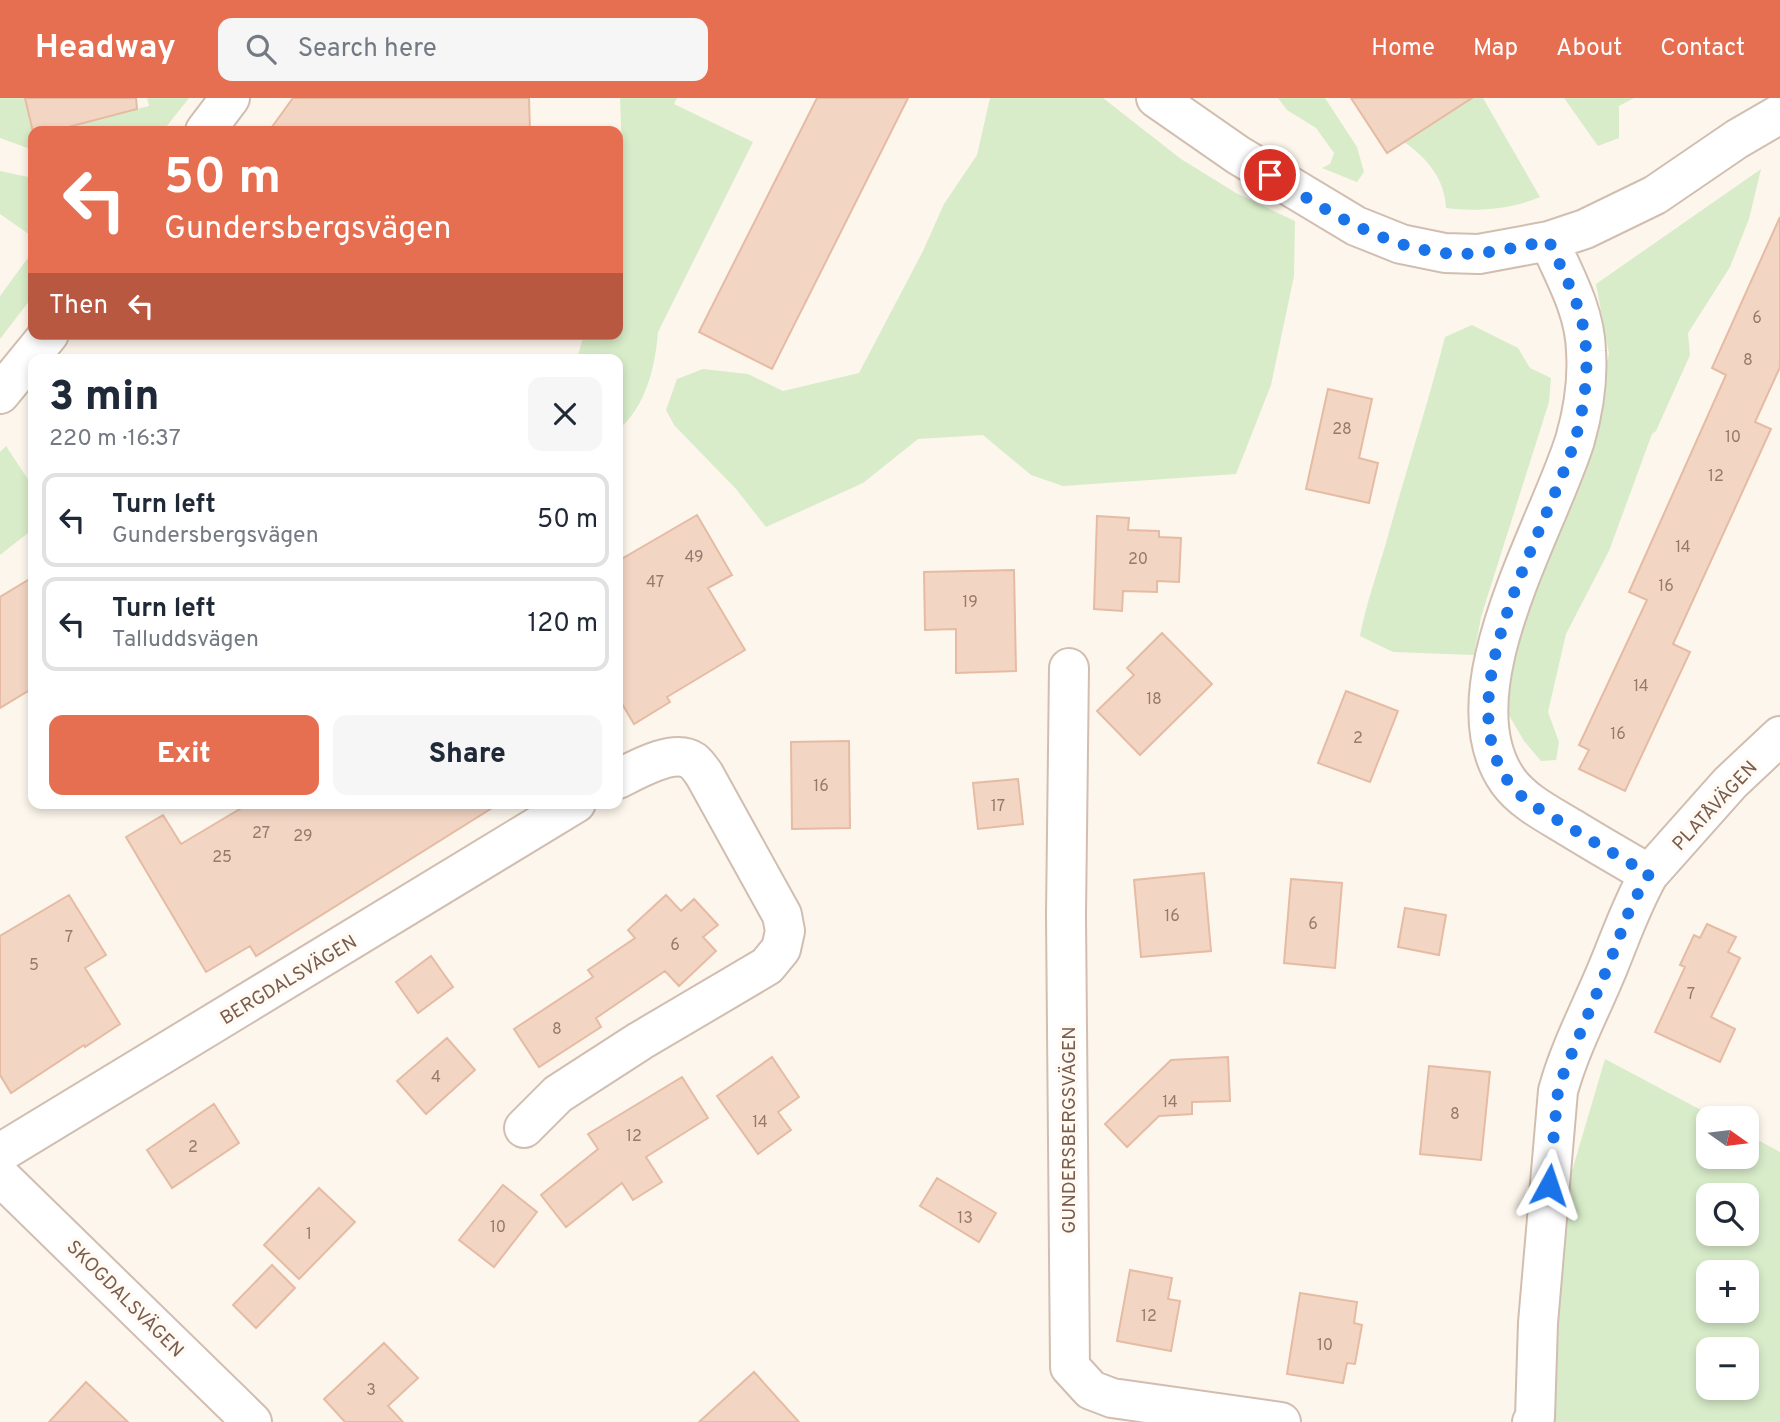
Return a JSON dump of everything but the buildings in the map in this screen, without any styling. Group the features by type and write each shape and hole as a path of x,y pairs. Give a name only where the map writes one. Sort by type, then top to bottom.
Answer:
{"street":[{"path":"209,126 230,98"},
{"path":"1156,98 1238,155 1356,226 1401,244 1445,253 1479,254 1549,241 1586,229 1655,195 1774,109"},
{"path":"1532,1422 1535,1417 1538,1323 1558,1091 1568,1059 1631,906 1649,874 1533,805 1509,783 1498,764 1488,718 1488,688 1504,625 1575,439 1584,392 1586,351 1582,315 1549,241"},
{"path":"32,354 43,340"},
{"path":"0,394 28,359"},
{"name":"GUNDERSBERGSVÄGEN","path":"1069,668 1066,942 1070,1367 1078,1379 1091,1390 1111,1398 1281,1422"},
{"name":"PLATÅVÄGEN","path":"1649,874 1730,783 1780,736"},
{"path":"524,1128 558,1094 640,1041 738,985 767,966 781,949 785,931 782,915 704,774 693,761 679,755 653,762 623,777"},
{"name":"BERGDALSVÄGEN","path":"0,1153 566,809"},
{"name":"SKOGDALSVÄGEN","path":"0,1176 252,1422"}],"green space":[{"path":"0,98 25,98 32,126 28,126 28,148 0,138"},
{"path":"147,98 189,98 167,126 72,126 149,106"},
{"path":"620,98 677,98 674,104 753,142 658,332 647,386 636,410 623,425 623,354 578,354 582,340 623,340"},
{"path":"990,98 1103,98 1181,159 1236,193 1295,221 1294,276 1271,385 1236,474 1063,486 1031,475 983,435 918,439 863,483 766,527 736,489 674,425 666,410 677,379 703,369 748,374 783,391 859,373 923,251 944,204 977,155"},
{"path":"1278,98 1325,98 1357,147 1364,172 1357,182 1322,168 1330,164 1334,153 1316,128 1287,110"},
{"path":"1439,98 1483,98 1540,197 1494,208 1446,208 1442,188 1433,170 1404,142"},
{"path":"1564,98 1634,98 1619,106 1619,138 1598,146"},
{"path":"1761,169 1749,219 1730,267 1688,333 1690,355 1656,431 1652,434 1609,551 1566,634 1548,712 1559,742 1556,760 1541,761 1524,741 1504,707 1507,660 1587,439 1609,354 1596,284"},
{"path":"0,171 28,177 28,234 0,214"},
{"path":"28,258 28,303 0,339 0,296"},
{"path":"1472,325 1518,348 1530,368 1551,378 1549,402 1481,617 1474,655 1393,652 1360,636 1362,624 1445,337"},
{"path":"6,446 28,479 28,533 0,555 0,452"},
{"path":"1605,1059 1696,1107 1696,1169 1759,1169 1759,1141 1780,1152 1780,1422 1544,1422 1562,1205"}],"route":[{"path":"1270,175 1356,226 1401,244 1445,253 1479,254 1549,241 1582,315 1586,351 1584,392 1575,439 1504,625 1488,688 1488,718 1498,764 1509,783 1533,805 1649,874 1631,906 1568,1059 1558,1091 1549,1185"}]}
